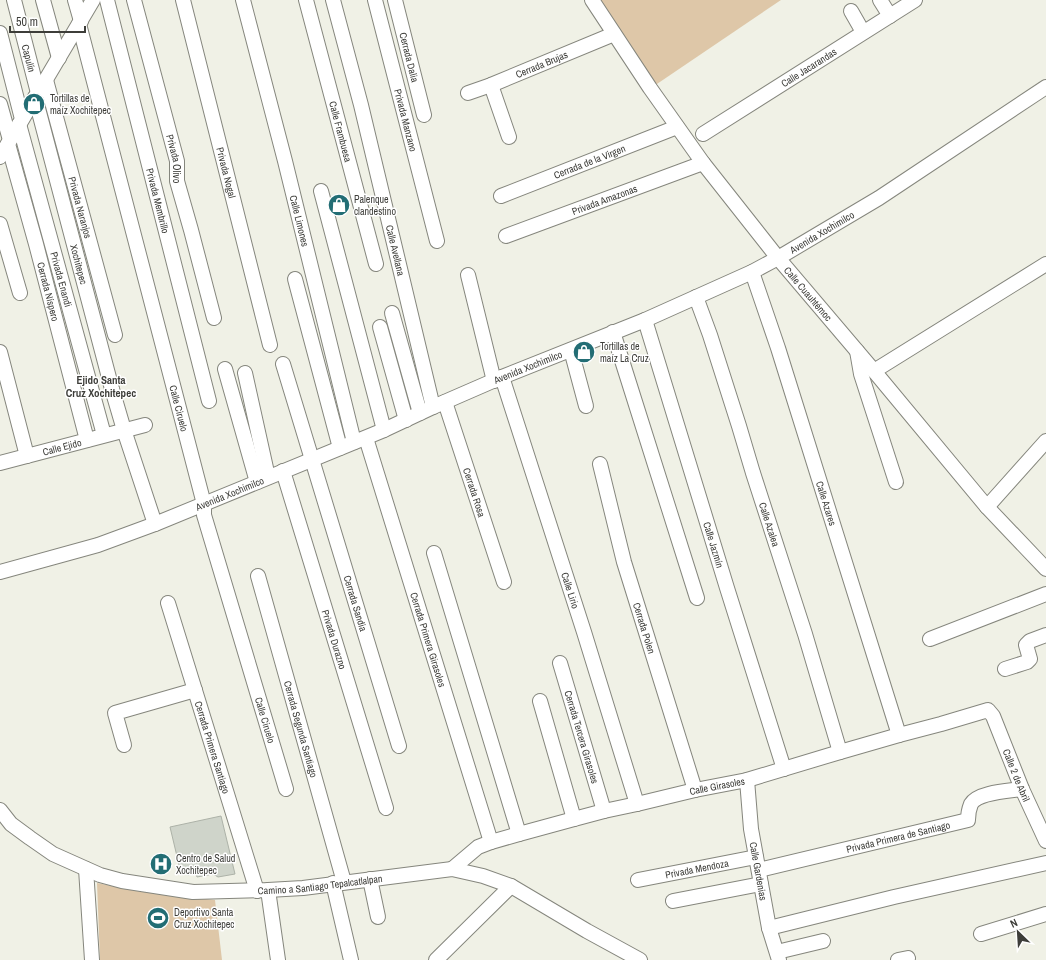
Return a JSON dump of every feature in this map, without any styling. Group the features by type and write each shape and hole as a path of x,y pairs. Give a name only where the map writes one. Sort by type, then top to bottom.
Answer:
{"street":[{"name":"Capulín","path":"14,0 37,95"},
{"path":"43,0 59,58"},
{"name":"Calle Ciruelo","path":"75,0 204,504 204,515 286,789"},
{"path":"0,156 93,0"},
{"name":"Privada Membrillo","path":"107,0 210,401"},
{"name":"Privada Olivo","path":"134,0 176,160 177,181 214,318"},
{"name":"Privada Nogal","path":"183,0 270,345"},
{"name":"Calle Limones","path":"243,0 360,440"},
{"name":"Calle Frambuesa","path":"306,0 376,264"},
{"name":"Calle Avellana","path":"333,0 439,404"},
{"name":"Privada Manzano","path":"375,0 437,241"},
{"name":"Cerrada Dalia","path":"395,0 424,115"},
{"name":"Calle Cuauhtémoc","path":"592,0 677,127 703,163 778,258 987,507 1046,570"},
{"path":"880,0 890,16"},
{"name":"Calle Jacarandas","path":"703,134 915,0"},
{"path":"851,11 863,32"},
{"name":"Privada Enandi","path":"0,33 21,122 104,435"},
{"name":"Cerrada Brujas","path":"468,93 614,34"},
{"name":"Privada Naranjos","path":"46,80 115,335"},
{"path":"491,84 509,138"},
{"name":"Avenida Xochimilco","path":"0,572 98,545 155,524 384,430 439,404 498,379 645,320 752,272 879,198 1046,86"},
{"name":"Xochitepec","path":"37,95 108,374 124,430"},
{"name":"Cerrada Níspero","path":"0,104 87,440"},
{"name":"Cerrada de la Virgen","path":"501,196 677,127"},
{"name":"Privada Amazonas","path":"506,236 703,163"},
{"path":"321,191 384,430"},
{"path":"0,224 20,293"},
{"path":"874,371 1046,264"},
{"name":"Calle Azares","path":"752,272 778,348 899,735"},
{"name":"Calle Lirio","path":"468,275 498,379 584,632 637,804"},
{"path":"295,279 340,448"},
{"name":"Calle Azalea","path":"696,297 710,335 805,634 840,752"},
{"path":"392,313 420,413"},
{"name":"Calle Jazmín","path":"645,320 784,768"},
{"path":"380,327 406,420"},
{"path":"613,332 697,598"},
{"path":"571,350 586,406"},
{"path":"857,351 861,374 896,482"},
{"path":"0,352 27,456"},
{"name":"Cerrada Sandia","path":"283,364 399,746"},
{"path":"225,369 263,480"},
{"path":"245,373 263,480"},
{"name":"Cerrada Rosa","path":"439,404 504,582"},
{"name":"Calle Ejido","path":"0,463 145,425"},
{"path":"124,430 155,524"},
{"name":"Cerrada Primera Girasoles","path":"360,440 491,842"},
{"path":"987,507 1046,441"},
{"name":"Cerrada Polen","path":"600,464 624,562 695,790"},
{"name":"Privada Durazno","path":"283,471 386,808"},
{"path":"434,552 519,834"},
{"name":"Cerrada Segunda Santiago","path":"258,576 339,883 351,960"},
{"path":"930,639 1046,594"},
{"name":"Cerrada Primera Santiago","path":"168,603 195,690 262,890 278,960"},
{"path":"1005,669 1027,662 1030,659 1026,645 1030,641 1046,635"},
{"name":"Cerrada Tercera Girasoles","path":"560,663 604,811"},
{"path":"124,745 115,713 195,690"},
{"path":"540,701 574,819"},
{"name":"Calle Girasoles","path":"452,869 478,847 491,842 604,811 695,790 747,780 784,768 988,710"},
{"name":"Calle 2 de Abril","path":"988,710 993,716 1022,789 1046,841"},
{"name":"Calle Gardenias","path":"747,780 751,829 757,864 769,928 778,956"},
{"name":"Privada Primera de Santiago","path":"757,864 968,820 972,802 986,794 1022,789"},
{"name":"Camino a Santiago Tepalcatlalpan","path":"0,810 11,824 53,854 100,876 193,892 302,888 452,869 483,876 511,886 587,931 640,960"},
{"path":"769,928 894,896 1046,863"},
{"name":"Privada Mendoza","path":"638,880 757,864"},
{"path":"86,869 92,960"},
{"path":"370,879 378,917"},
{"path":"673,901 761,884"},
{"path":"436,960 511,886"},
{"path":"981,934 1046,914"},
{"path":"778,956 823,941"}],"shaded area":[{"path":"594,0 781,0 651,88"},
{"name":"Deportivo Santa Cruz Xochitepec","path":"97,883 136,891 215,900 222,960 100,960"}],"building":[{"path":"221,816 235,874 218,877 213,874 197,877 195,872 188,875 180,869 170,827"}],"place":[{"name":"Tortillas de maíz Xochitepec","path":"34,104"},
{"name":"Palenque clandestino","path":"339,205"},
{"name":"Tortillas de maíz La Cruz","path":"584,352"},
{"name":"Centro de Salud Xochitepec","path":"161,864"},
{"name":"Deportivo Santa Cruz Xochitepec","path":"158,918"}],"district":[{"name":"Ejido Santa Cruz Xochitepec","path":"101,386"}]}
